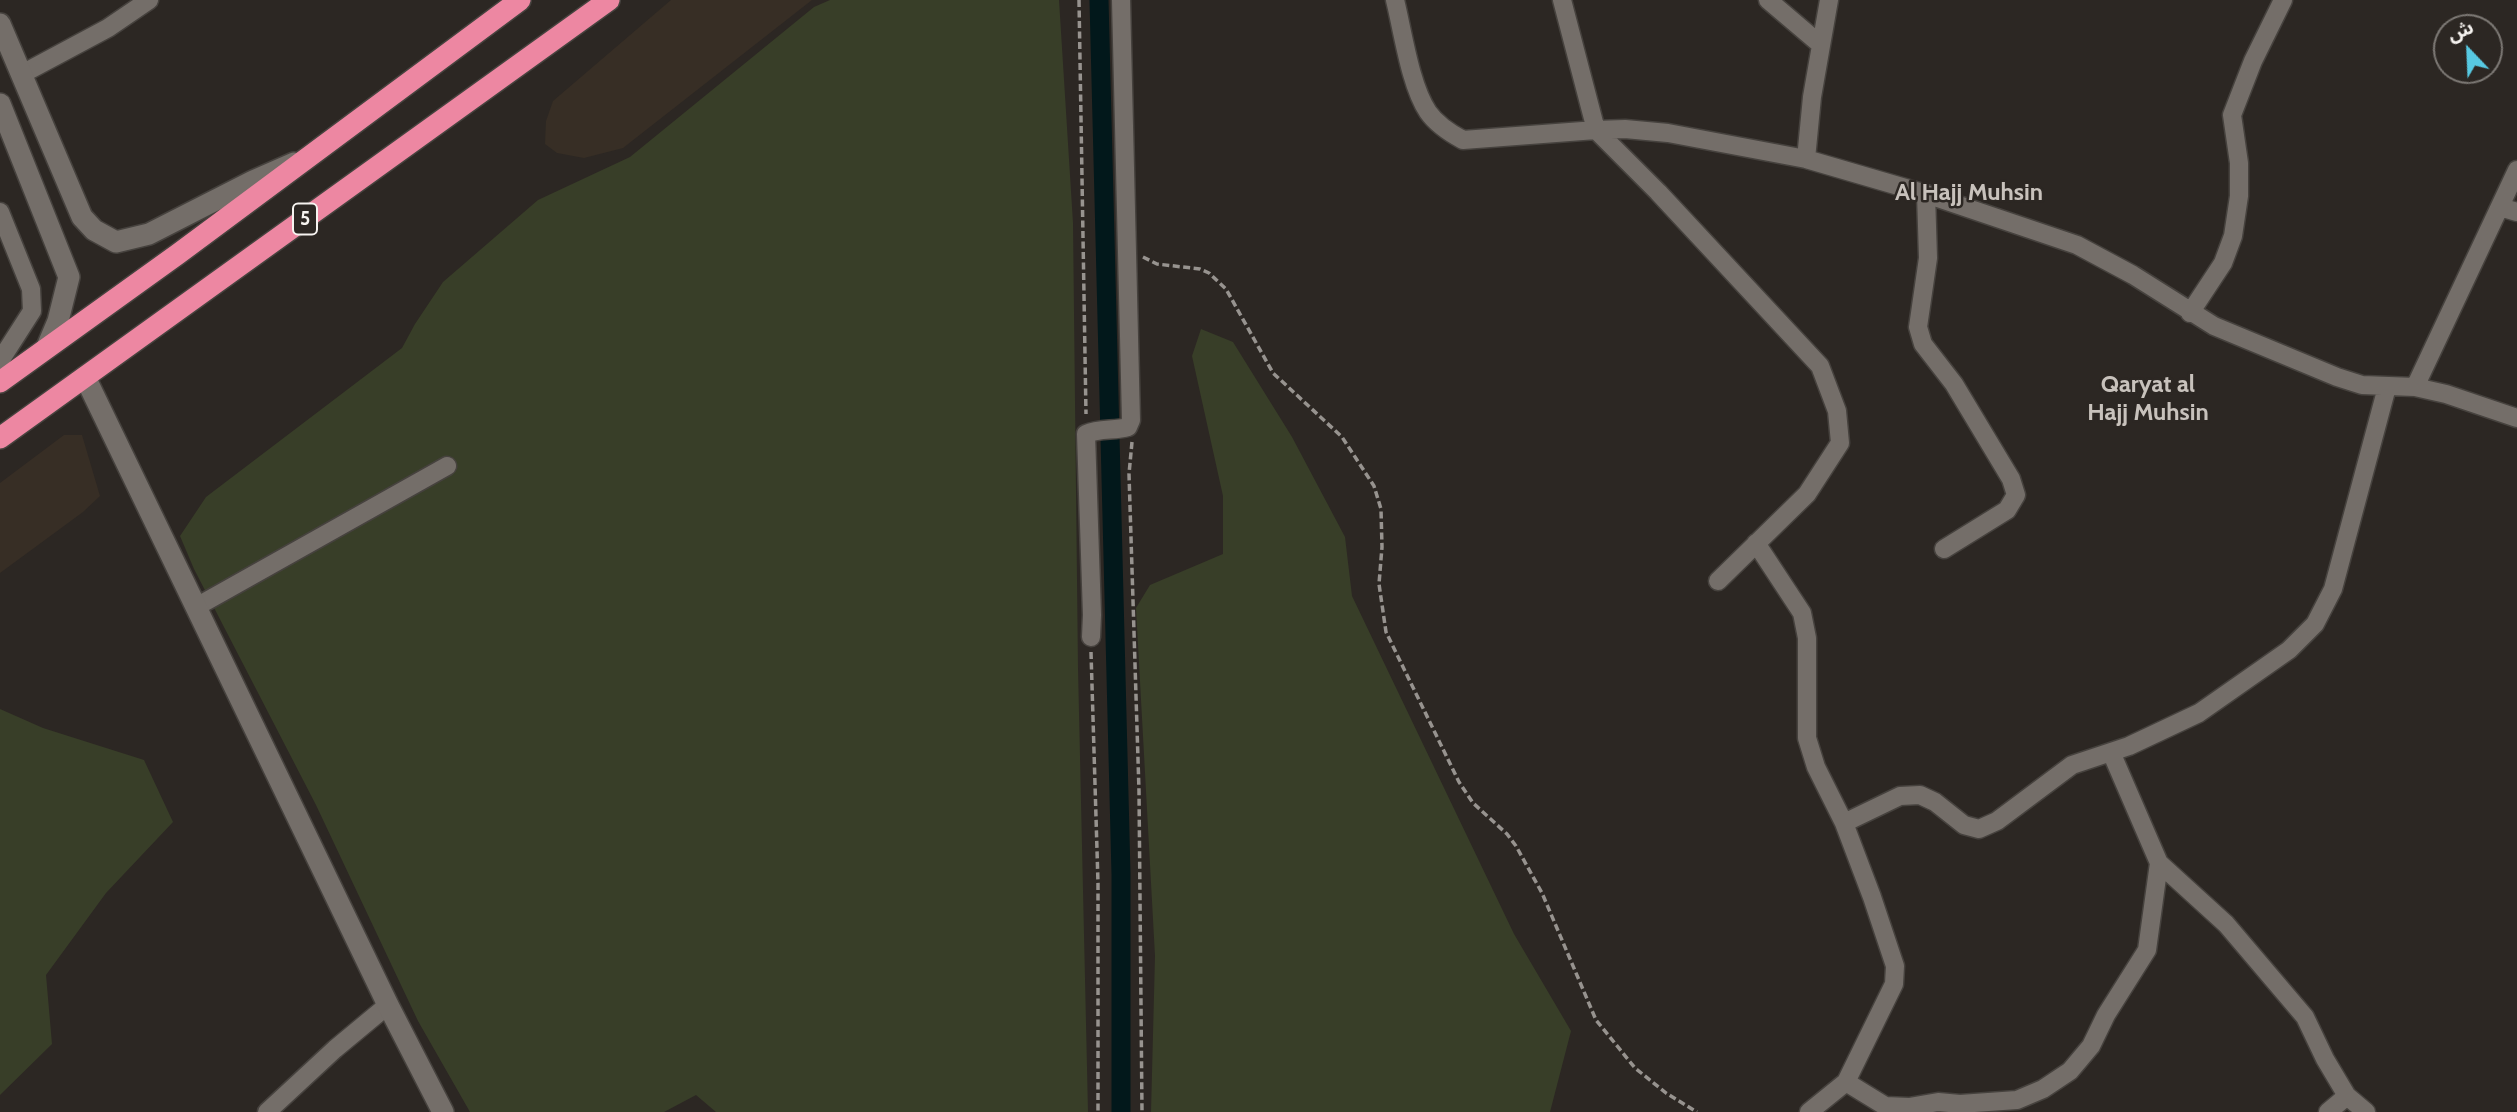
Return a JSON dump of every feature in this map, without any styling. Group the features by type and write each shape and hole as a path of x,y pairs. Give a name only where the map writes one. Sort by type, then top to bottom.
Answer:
{"highway":[{"name":"5","path":"0,382 90,319 520,0"},
{"name":"5","path":"0,438 609,0"}],"street":[{"path":"22,74 108,28 149,0"},
{"path":"1091,638 1128,239 1123,170 1121,0"},
{"path":"1395,0 1419,96 1430,114 1445,129 1463,140 1596,130 1668,133 1806,159 1926,194 2077,245 2133,275 2214,326 2337,377 2362,385 2415,387 2446,394 2517,418"},
{"path":"1562,0 1596,130 1820,366 1837,411 1840,443 1807,494 1718,581"},
{"path":"1768,0 1821,45"},
{"path":"1806,159 1829,0"},
{"path":"2190,313 2223,263 2233,236 2239,196 2239,163 2232,115 2253,61 2283,0"},
{"path":"0,25 82,217 94,230 116,242 149,234 253,180 312,155"},
{"path":"0,104 69,277 58,321 47,347"},
{"path":"2415,387 2508,210 2517,170"},
{"path":"1926,194 1928,258 1918,327 1923,344 1954,384 2011,479 2016,495 2007,510 1944,549"},
{"path":"0,212 31,289 32,311 0,361"},
{"path":"85,377 388,1005 443,1112"},
{"path":"1844,823 1900,796 1920,795 1935,802 1964,825 1979,829 1997,821 2072,765 2129,746 2199,713 2289,649 2315,624 2333,589 2387,387"},
{"path":"196,607 447,466"},
{"path":"1756,543 1802,613 1807,638 1807,738 1816,767 1844,823 1895,966 1894,984 1846,1082 1809,1112"},
{"path":"2111,752 2159,863 2226,924 2305,1017 2347,1096 2366,1112"},
{"path":"1846,1082 1885,1106 1909,1107 1938,1102 1960,1104 2017,1100 2043,1089 2070,1071 2091,1046 2106,1015 2147,950 2159,863"},
{"path":"267,1112 335,1049 388,1005"},
{"path":"2328,1112 2347,1096"}],"path":[{"path":"1079,0 1110,429 1132,442 1129,474 1139,791 1142,1112"},
{"path":"1128,239 1142,256 1157,264 1200,269 1209,273 1226,289 1273,373 1342,437 1374,486 1381,509 1379,584 1386,632 1459,782 1473,803 1507,834 1516,846 1542,893 1596,1020 1635,1068 1667,1093 1698,1112"},
{"path":"1091,638 1098,883 1098,1112"}],"shaded area":[{"path":"671,0 812,0 623,148 584,158 557,153 545,144 546,121 553,101"},
{"path":"64,435 82,435 100,496 83,512 0,573 0,483"}],"green space":[{"path":"830,0 1059,0 1073,223 1078,668 1088,1112 716,1112 696,1095 664,1112 470,1112 418,1021 316,805 194,569 180,536 206,497 402,348 443,282 538,200 630,157 814,7"},
{"path":"1201,329 1233,342 1292,437 1345,537 1352,596 1514,934 1571,1031 1550,1112 1151,1112 1155,956 1136,608 1150,585 1223,554 1223,496 1192,356"},
{"path":"0,709 43,728 144,760 173,822 106,893 46,975 52,1044 0,1095"}],"waterway":[{"path":"1099,0 1121,874 1121,1112"}],"district":[{"name":"Al Hajj Muhsin","path":"1969,193"},
{"name":"Qaryat al Hajj Muhsin","path":"2148,399"}]}
